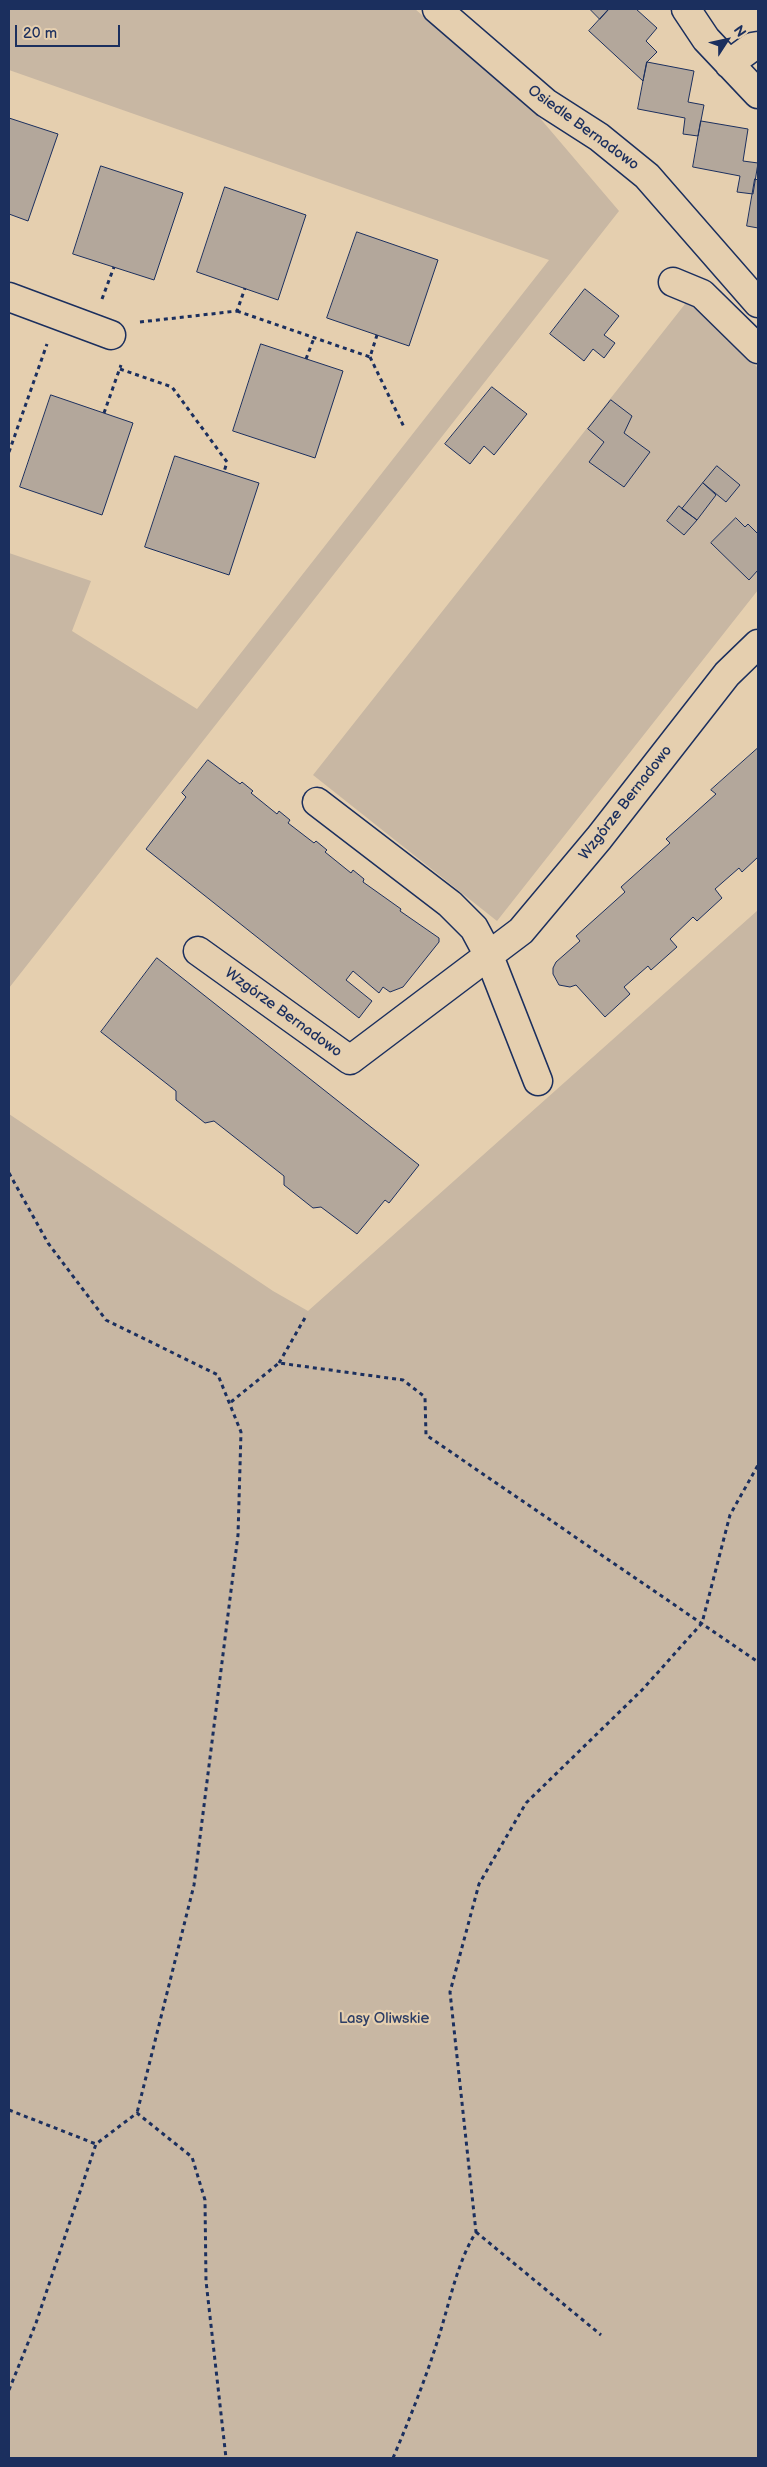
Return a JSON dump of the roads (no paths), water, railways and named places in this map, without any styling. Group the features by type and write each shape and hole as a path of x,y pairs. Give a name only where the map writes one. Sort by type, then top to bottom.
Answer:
{"street":[{"name":"Osiedle Bernadowo","path":"437,9 546,104 599,137 647,176 758,304"},
{"path":"686,9 706,39 758,94"},
{"path":"729,64 752,47 758,46"},
{"path":"673,282 702,294 758,349"},
{"path":"9,296 57,314 123,332"},
{"name":"Wzgórze Bernadowo","path":"198,951 350,1060 521,931 599,838 727,674 758,644"},
{"path":"317,802 450,904 474,928 489,956 538,1081"}],"park label":[{"name":"Lasy Oliwskie","path":"384,2019"}]}
